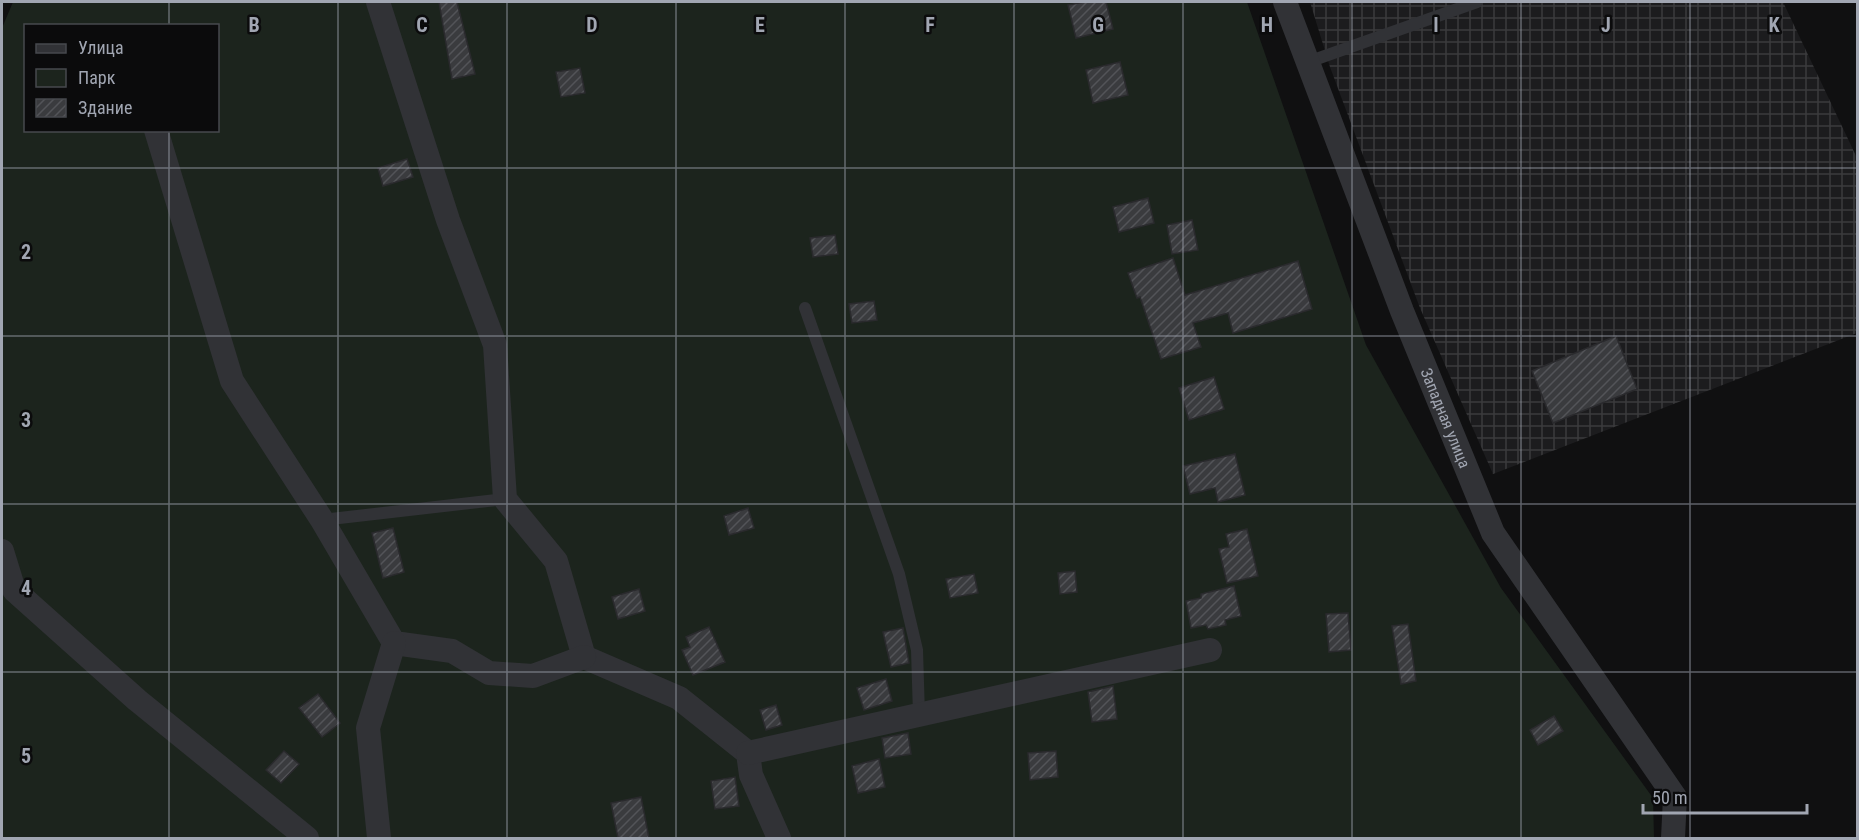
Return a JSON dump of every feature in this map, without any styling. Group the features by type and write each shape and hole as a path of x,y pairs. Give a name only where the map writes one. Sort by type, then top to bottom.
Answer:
{"street":[{"path":"378,2 448,220 495,345 505,499 556,561 584,657"},
{"name":"Западная улица","path":"1285,2 1402,311 1493,533 1675,797 1673,838"},
{"path":"157,132 232,381 322,520 394,643 368,728 380,838"},
{"path":"2,551 14,590 137,700 307,838"},
{"path":"394,643 452,651 489,674 533,676 584,657 679,698 748,753 751,775 779,838"},
{"path":"748,753 1210,650"}],"lane":[{"path":"1308,62 1477,2"},
{"path":"806,308 899,574 917,650 919,715"},
{"path":"322,520 505,499"}],"shaded area":[{"path":"1310,2 1783,2 1857,158 1857,333 1493,474 1420,308 1330,67"}],"green space":[{"path":"13,2 1247,2 1366,345 1501,588 1653,798 1654,838 2,838 2,28"}],"building":[{"path":"439,2 457,2 475,74 452,79"},
{"path":"1106,2 1113,29 1076,38 1068,5"},
{"path":"1120,62 1128,95 1093,103 1086,70"},
{"path":"580,68 585,93 561,97 556,72"},
{"path":"407,159 413,177 383,186 378,168"},
{"path":"1148,198 1154,223 1119,232 1113,207"},
{"path":"1192,220 1198,250 1172,254 1167,225"},
{"path":"835,235 838,254 813,257 810,238"},
{"path":"1173,258 1185,295 1298,261 1312,309 1233,333 1228,313 1193,323 1201,347 1161,359 1140,297 1137,298 1128,273"},
{"path":"874,301 877,320 852,323 849,304"},
{"path":"1616,336 1637,389 1553,423 1532,371"},
{"path":"1214,377 1224,409 1189,420 1179,388"},
{"path":"1235,454 1245,495 1218,502 1215,488 1190,494 1183,466"},
{"path":"748,508 754,528 729,535 724,516"},
{"path":"393,528 404,572 383,578 372,533"},
{"path":"1247,529 1258,576 1227,583 1219,549 1229,547 1226,534"},
{"path":"1075,571 1077,592 1060,594 1058,573"},
{"path":"974,574 978,593 950,598 946,579"},
{"path":"1234,586 1241,616 1225,620 1226,625 1208,629 1206,625 1191,628 1186,601 1201,598 1201,594"},
{"path":"639,589 645,611 618,619 612,597"},
{"path":"1348,613 1351,650 1329,652 1326,614"},
{"path":"1408,624 1416,681 1401,684 1392,626"},
{"path":"709,627 725,662 693,675 682,650 690,647 686,637"},
{"path":"903,628 909,663 891,667 883,632"},
{"path":"886,679 892,701 864,710 857,688"},
{"path":"1113,686 1117,719 1092,722 1088,692"},
{"path":"318,694 340,723 322,737 299,708"},
{"path":"776,705 782,725 766,730 760,710"},
{"path":"1554,716 1563,731 1538,745 1530,730"},
{"path":"908,733 911,754 885,758 882,738"},
{"path":"284,751 299,764 281,783 266,770"},
{"path":"1056,751 1058,777 1030,780 1028,753"},
{"path":"879,759 885,787 858,793 852,766"},
{"path":"735,777 739,806 715,809 711,781"},
{"path":"641,797 649,838 618,838 611,803"}]}
